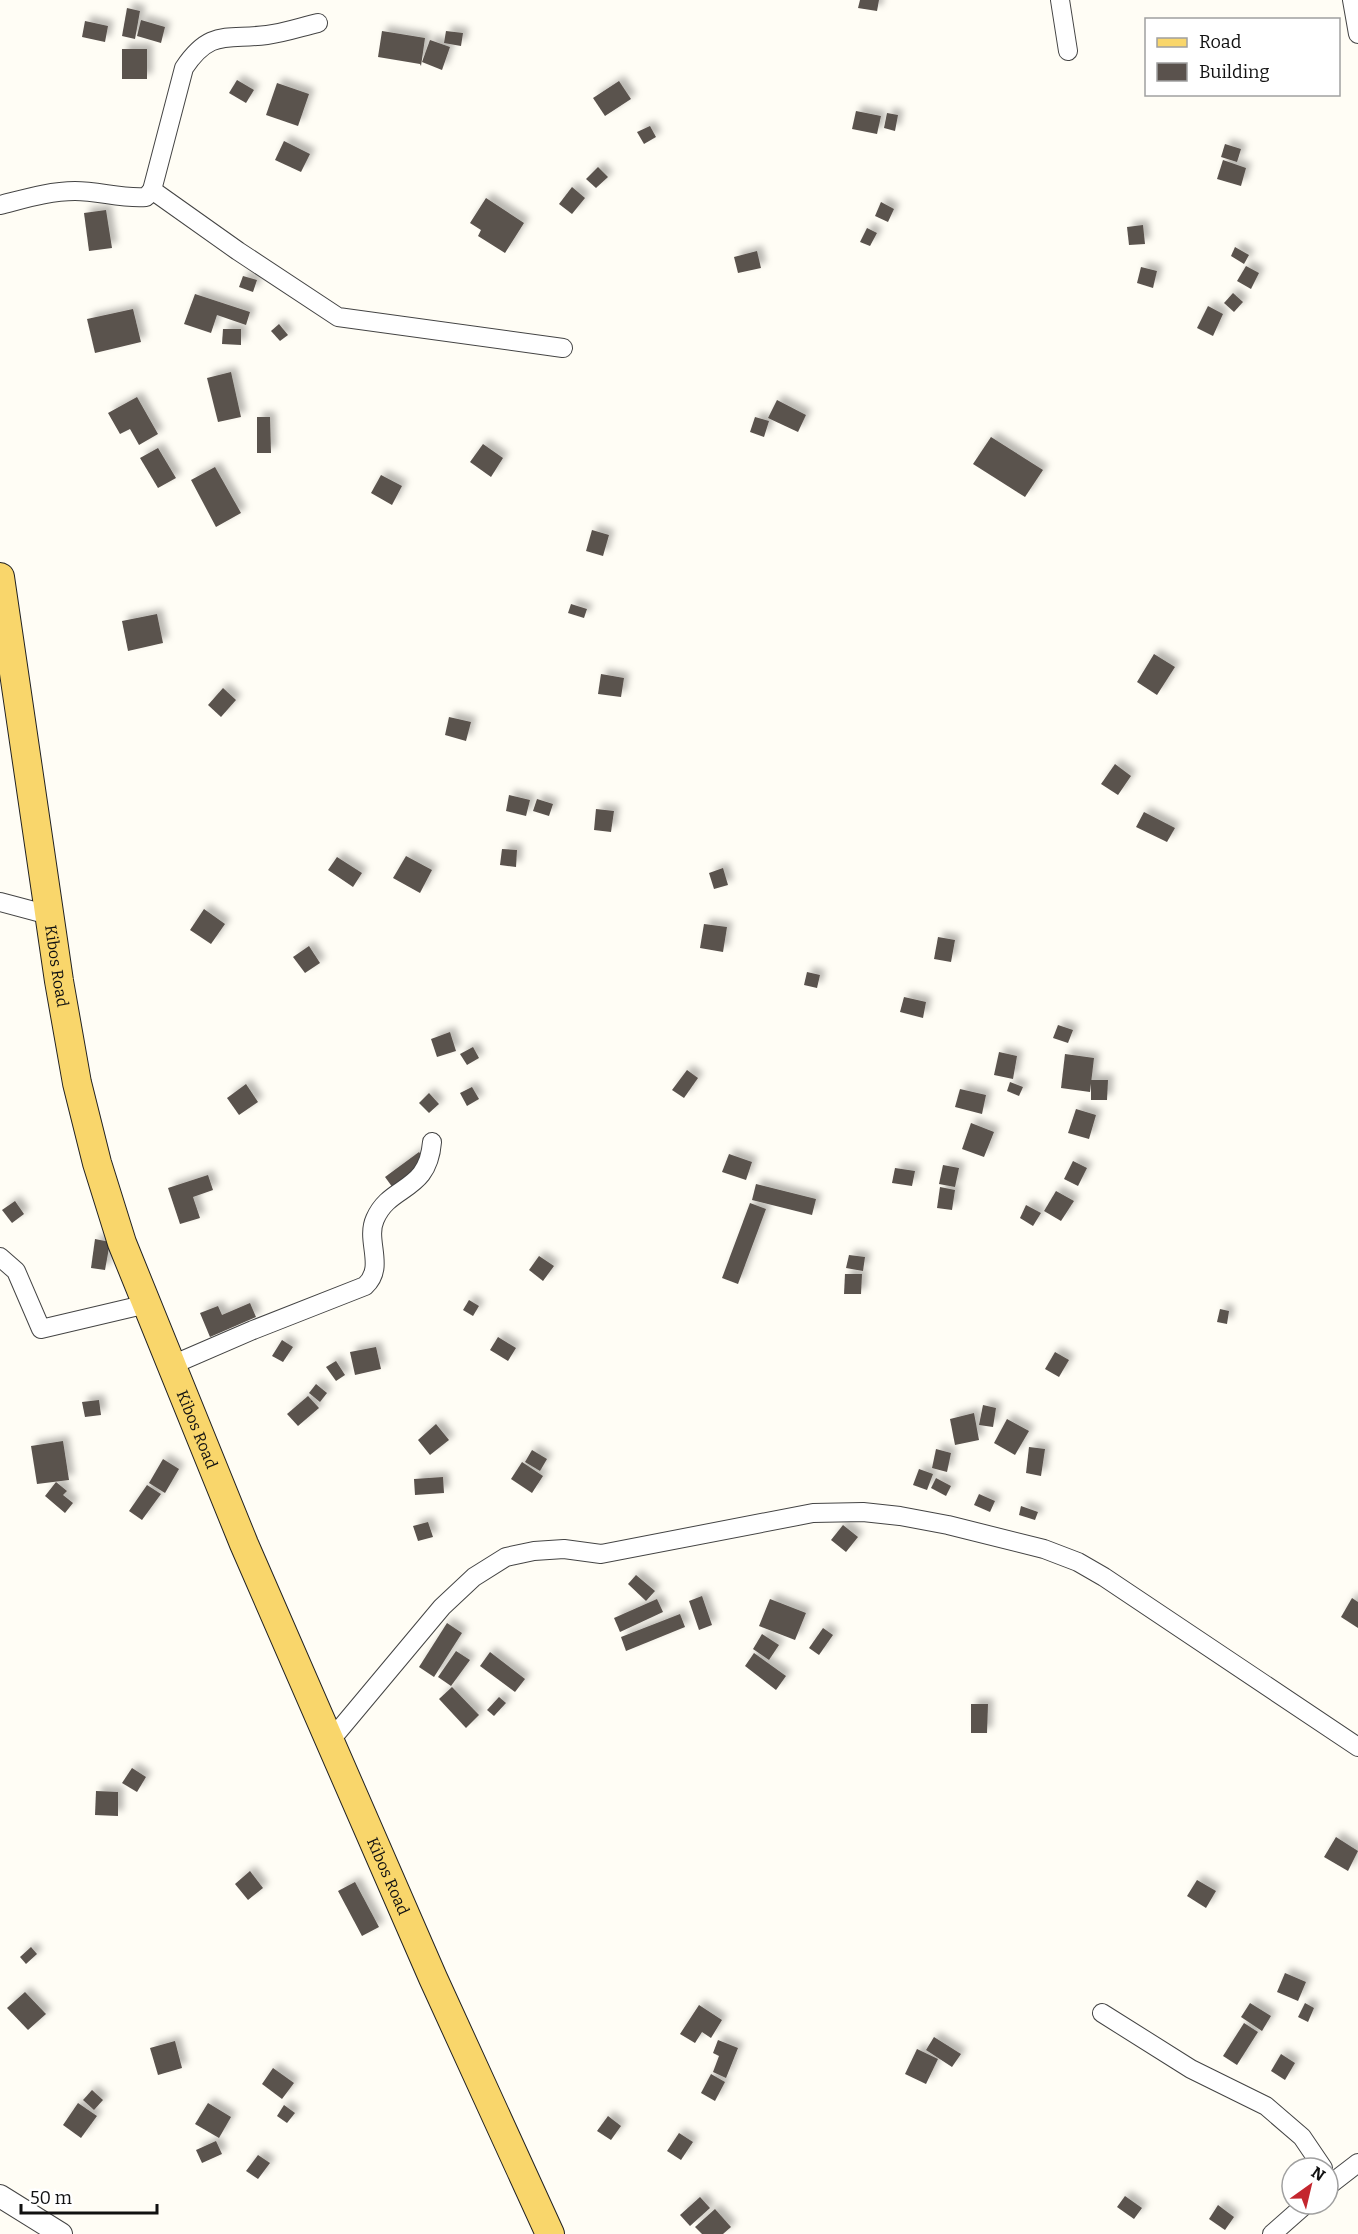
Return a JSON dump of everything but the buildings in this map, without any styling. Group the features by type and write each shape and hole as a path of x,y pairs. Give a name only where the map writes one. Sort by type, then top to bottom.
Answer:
{"main road":[{"name":"Kibos Road","path":"1,590 77,1083 97,1162 122,1243 244,1544 433,1978 550,2234"}],"street":[{"path":"1060,0 1068,51"},
{"path":"1352,0 1358,34"},
{"path":"0,205 74,191 100,192 133,198 146,197 152,190 184,68 192,55 220,37 267,35 318,23"},
{"path":"152,190 238,251 338,316 563,348"},
{"path":"0,902 50,915"},
{"path":"172,1365 370,1282 376,1263 373,1226 375,1218 389,1202 424,1173 432,1142"},
{"path":"0,1257 16,1271 41,1329 147,1304"},
{"path":"330,1741 442,1607 474,1577 507,1557 534,1551 564,1549 602,1554 813,1513 841,1512 900,1516 948,1525 1044,1549 1078,1562 1104,1577 1358,1747"},
{"path":"1102,2013 1191,2069 1266,2106 1302,2137 1314,2156"},
{"path":"1340,2172 1358,2163"},
{"path":"0,2196 61,2234"},
{"path":"1272,2234 1292,2216"}]}
